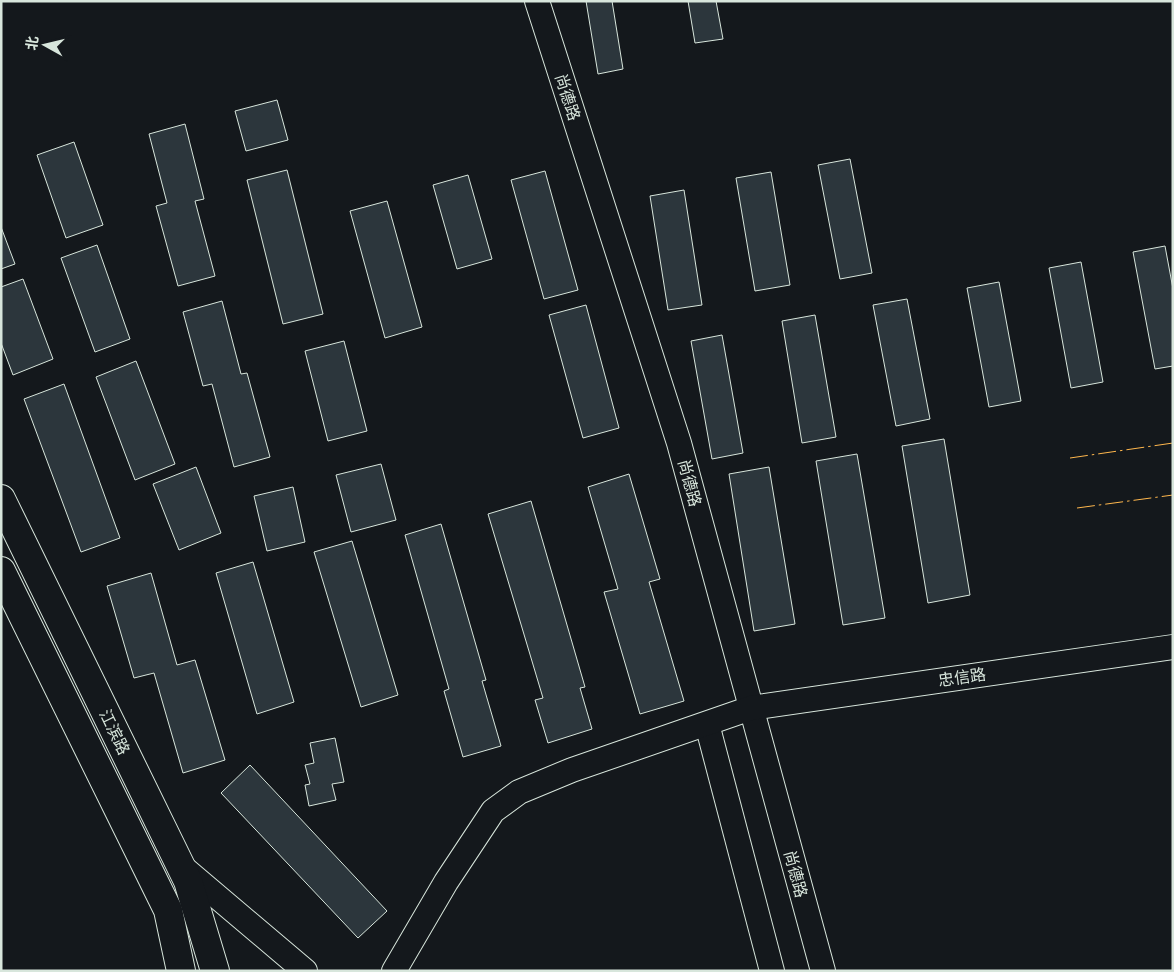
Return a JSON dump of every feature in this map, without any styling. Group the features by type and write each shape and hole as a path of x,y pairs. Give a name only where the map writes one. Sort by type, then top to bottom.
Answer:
{"main road":[{"name":"江滨路","path":"1,499 188,881 215,971"},
{"name":"江滨路","path":"1,571 168,910 181,971"}],"street":[{"name":"尚德路","path":"538,1 679,444 823,971"},
{"name":"忠信路","path":"394,971 446,882 492,811 519,792 563,774 751,708 1173,647"},
{"path":"706,724 772,971"},
{"path":"181,866 305,971"}],"building":[{"path":"586,1 612,1 623,69 598,74"},
{"path":"688,1 716,1 723,39 695,43"},
{"path":"277,100 288,140 246,151 235,111"},
{"path":"185,124 204,199 195,201 215,276 178,286 156,206 167,203 149,134"},
{"path":"74,142 103,225 66,238 37,155"},
{"path":"850,159 872,273 840,279 818,165"},
{"path":"287,170 323,314 283,324 247,180"},
{"path":"545,171 578,290 544,299 511,180"},
{"path":"771,172 790,285 755,291 736,178"},
{"path":"468,175 492,259 457,269 433,185"},
{"path":"684,190 702,305 668,310 650,196"},
{"path":"387,201 422,327 385,338 350,211"},
{"path":"1,227 15,264 1,269"},
{"path":"97,245 130,339 95,352 61,258"},
{"path":"1165,246 1173,289 1173,366 1155,369 1133,252"},
{"path":"1081,262 1103,382 1071,388 1049,268"},
{"path":"23,279 53,359 13,375 1,343 1,287"},
{"path":"999,282 1021,401 989,407 967,288"},
{"path":"907,299 930,419 896,426 873,305"},
{"path":"222,301 241,374 247,373 270,457 234,467 212,384 203,386 183,312"},
{"path":"586,305 619,428 583,438 549,315"},
{"path":"815,315 836,437 802,443 782,321"},
{"path":"722,335 743,453 712,459 691,341"},
{"path":"344,341 367,431 328,441 305,351"},
{"path":"136,361 175,464 135,480 96,377"},
{"path":"64,384 120,538 81,552 24,399"},
{"path":"944,439 970,595 928,603 902,446"},
{"path":"857,454 885,618 843,625 816,461"},
{"path":"381,464 396,520 351,532 336,475"},
{"path":"196,467 221,533 179,550 153,484"},
{"path":"769,467 795,624 754,631 729,474"},
{"path":"629,474 660,579 649,582 684,701 640,714 604,592 618,589 588,487"},
{"path":"293,487 305,542 267,551 254,496"},
{"path":"531,501 585,687 580,688 592,729 548,743 535,700 543,698 488,514"},
{"path":"441,524 486,680 482,681 501,746 463,757 444,691 449,689 405,535"},
{"path":"352,541 398,695 361,707 314,552"},
{"path":"253,562 294,702 257,714 216,573"},
{"path":"151,573 177,665 195,660 225,760 183,773 154,673 134,678 107,586"},
{"path":"335,738 344,782 332,784 336,800 309,806 305,785 310,784 305,765 314,763 310,743"},
{"path":"250,765 387,911 358,938 221,793"}],"power":[{"path":"1070,458 1173,443"},
{"path":"1077,508 1173,495"}]}
